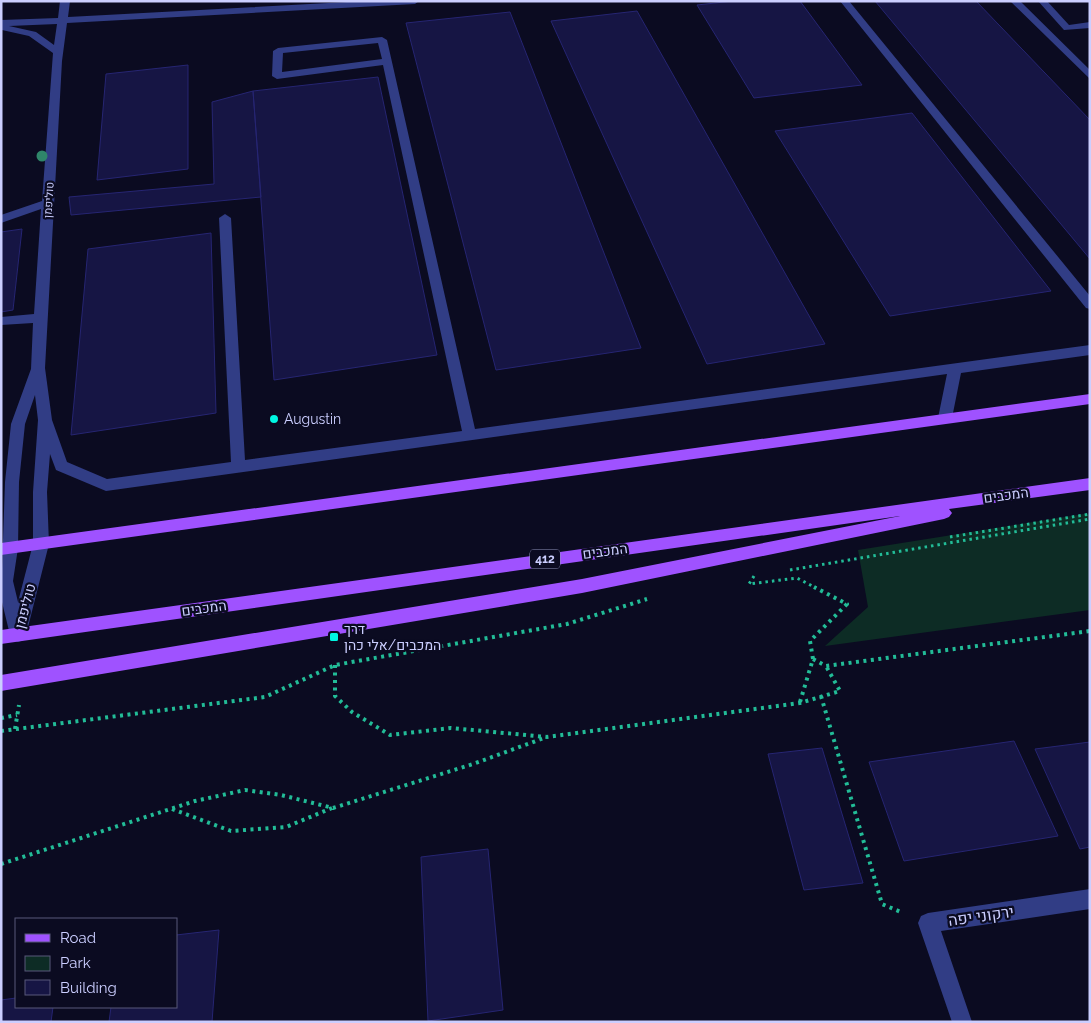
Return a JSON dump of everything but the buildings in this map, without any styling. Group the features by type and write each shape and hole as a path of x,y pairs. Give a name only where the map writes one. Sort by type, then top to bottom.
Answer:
{"main road":[{"path":"6,548 1090,399"},
{"name":"המכבים","path":"1,637 776,526 1084,485"},
{"name":"412","path":"1,683 582,586 1084,485"}],"street":[{"name":"טוליפמן","path":"18,635 41,544 40,492 44,420 38,368 49,203 59,19 58,1"},
{"name":"טוליפמן","path":"59,19 65,1"},
{"path":"1,23 59,19 173,16 415,1"},
{"path":"844,1 1090,305"},
{"path":"1014,1 1090,76"},
{"path":"1042,1 1067,28 1090,26"},
{"path":"1,28 18,30 39,36 56,56"},
{"path":"387,61 276,76 278,51 382,40 387,61 470,436"},
{"path":"1,219 49,203"},
{"path":"225,218 238,467"},
{"path":"1,321 40,318"},
{"path":"44,420 61,466 106,485 1090,350"},
{"name":"טוליפמן","path":"18,635 5,581 6,548 18,424 38,368"},
{"path":"945,418 955,369"},
{"name":"ירקוני יפה","path":"962,1022 928,924 1090,899"}],"path":[{"path":"784,571 841,563 1090,519"},
{"path":"746,577 755,575 749,584 797,578 847,604 810,641 813,659 800,703"},
{"path":"1,731 265,697 336,665 568,624 649,599"},
{"path":"826,666 1090,631"},
{"path":"170,809 231,831 286,827 333,808 473,764 547,737 800,703 840,690 826,666 813,659"},
{"path":"336,665 335,696 352,712 390,735 452,728 547,737"},
{"path":"15,729 21,696"},
{"path":"821,696 882,904 928,924"},
{"path":"1,718 17,715"},
{"path":"1,864 196,800 246,790 281,795 333,808"}],"green space":[{"path":"1090,513 1090,610 825,646 868,607 858,550"}],"place":[{"name":"Augustin","path":"274,419"},
{"name":"דרך המכבים/אלי כהן","path":"334,637"}]}
